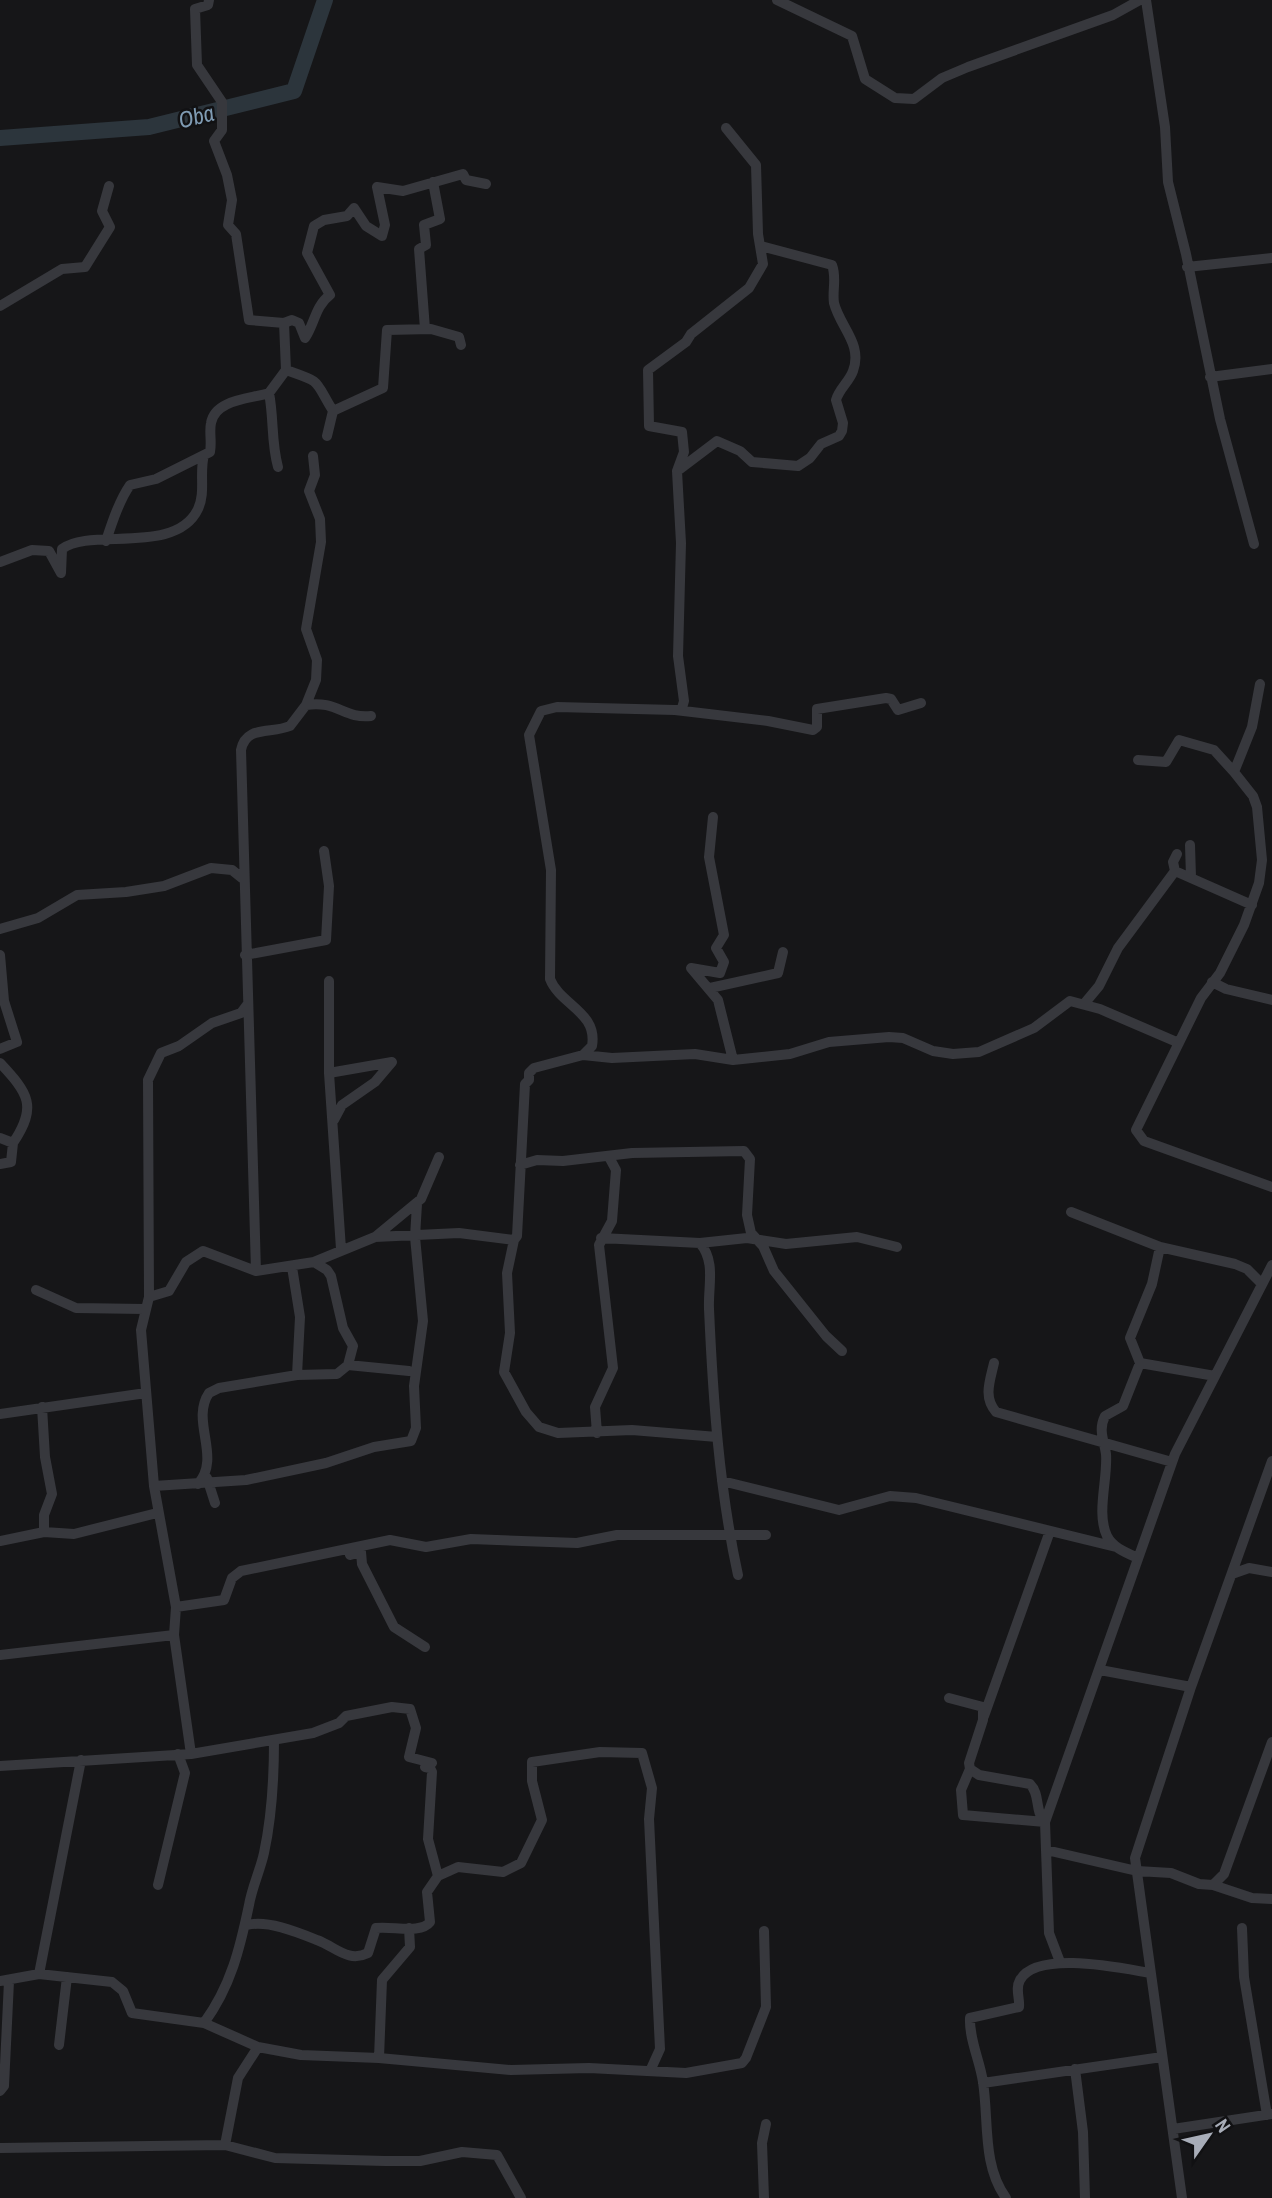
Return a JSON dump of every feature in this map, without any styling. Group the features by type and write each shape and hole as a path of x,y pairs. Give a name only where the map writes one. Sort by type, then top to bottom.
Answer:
{"street":[{"path":"209,0 208,5 195,9 197,65 222,102 222,130 214,141 227,175 232,200 228,225 236,234 249,320 284,323 292,320 299,323 304,338 313,326 320,303 330,295 307,253 314,226 324,220 347,216 354,208 366,226 382,236 385,225 377,187 403,191 463,174 466,180 486,184"},
{"path":"777,0 841,27 852,36 865,79 895,98 914,99 942,78 968,66 1113,15 1140,0"},
{"path":"1146,0 1165,127 1167,182 1210,377 1254,544"},
{"path":"676,710 682,708 684,701 678,656 681,544 677,471 684,452 682,432 649,426 648,370 686,342 696,329 749,288 763,264 756,164 726,128"},
{"path":"425,329 419,249 426,245 424,225 440,219 433,182"},
{"path":"0,306 62,270 85,267 110,227 102,211 109,186"},
{"path":"677,471 717,441 740,451 752,462 797,466 810,458 821,444 839,436 842,431 843,423 836,400 853,371 855,354 854,343 835,304 835,273 832,265 761,246"},
{"path":"1187,267 1272,258"},
{"path":"106,541 112,520 120,510 130,485 156,479 210,452 211,422 216,412 229,403 269,393 286,370 284,323"},
{"path":"333,411 383,388 387,330 425,329 460,337 461,345"},
{"path":"1210,377 1272,369"},
{"path":"286,370 309,376 319,384 333,411 327,436"},
{"path":"269,393 274,415 272,446 278,467"},
{"path":"0,562 32,550 49,551 61,573 62,549 69,543 170,532 197,512 204,489 204,455"},
{"path":"256,1271 242,878 243,741 251,734 290,726 306,705 316,680 317,660 307,637 306,619 321,542 319,508 309,491 315,475 313,456"},
{"path":"1234,772 1252,727 1260,684"},
{"path":"583,1055 592,1046 590,1024 576,1006 554,988 550,979 551,870 529,735 541,711 557,707 676,710 768,721 813,730 817,727 817,709 886,698 891,699 898,710 921,703"},
{"path":"306,705 325,703 357,718 371,716"},
{"path":"1138,760 1166,762 1179,740 1214,750 1254,796 1258,807 1262,860 1252,905 1220,973 1212,982 1136,1124 1139,1136 1144,1141 1272,1187"},
{"path":"713,817 709,858 724,935 716,948 724,962 720,973 691,968 710,988 723,1012 733,1060"},
{"path":"1190,845 1191,877"},
{"path":"245,955 326,940 329,886 324,851"},
{"path":"1177,854 1173,862 1175,871 1181,877 1191,877 1252,905"},
{"path":"0,929 38,918 77,895 164,886 211,868 232,870 242,878"},
{"path":"1084,1004 1099,986 1118,948 1175,871"},
{"path":"1259,883 1272,878"},
{"path":"710,988 778,972 783,952"},
{"path":"0,955 5,1001 17,1042 0,1049"},
{"path":"328,981 329,1073 341,1249"},
{"path":"1212,982 1226,989 1272,1000"},
{"path":"717,1437 632,1430 558,1433 539,1427 526,1412 503,1372 510,1333 507,1273 517,1236 520,1165 529,1073 534,1068 583,1055 612,1058 695,1054 733,1060 798,1052 829,1042 888,1037 903,1038 933,1051 953,1054 979,1052 1034,1028 1070,1001 1084,1004 1179,1043"},
{"path":"191,1754 174,1635 176,1606 157,1513 141,1330 149,1297 148,1080 161,1053 179,1046 212,1023 241,1013 247,1005"},
{"path":"0,1062 25,1091 29,1103 23,1128 13,1143 11,1162 0,1164"},
{"path":"329,1073 392,1062 375,1082 342,1105 333,1122"},
{"path":"0,1139 13,1143"},
{"path":"520,1165 537,1160 609,1157 632,1153 744,1151 750,1159 749,1226 774,1271 842,1352"},
{"path":"154,1486 246,1480 326,1463 374,1447 411,1441 415,1436 414,1385 423,1311 415,1237 417,1204 439,1157"},
{"path":"597,1433 595,1407 613,1368 600,1261 601,1238 612,1221 616,1170 609,1157"},
{"path":"149,1297 169,1291 186,1262 203,1251 256,1271 292,1267 314,1262 375,1237 417,1204"},
{"path":"1071,1212 1160,1247 1236,1264 1247,1269 1261,1283"},
{"path":"375,1237 458,1233 514,1240"},
{"path":"601,1238 700,1243 757,1239 786,1244 857,1237 897,1247"},
{"path":"700,1243 710,1261 709,1311 717,1437 729,1533 738,1575"},
{"path":"1116,1547 1107,1537 1104,1524 1106,1453 1102,1422 1110,1412 1123,1406 1140,1363 1130,1338 1152,1284 1160,1247"},
{"path":"215,1503 205,1481 208,1457 202,1409 209,1393 219,1388 297,1375 337,1374 348,1365 353,1346 343,1328 331,1276 314,1262"},
{"path":"1060,1962 1049,1933 1045,1822 1172,1462 1272,1265"},
{"path":"292,1267 300,1317 297,1375"},
{"path":"36,1290 76,1308 144,1309"},
{"path":"994,1363 988,1390 990,1405 996,1412 1172,1462"},
{"path":"1140,1363 1215,1376"},
{"path":"348,1365 410,1371"},
{"path":"0,1414 146,1393"},
{"path":"42,1407 45,1457 52,1494 44,1515 44,1532"},
{"path":"1182,2198 1135,1858 1191,1687 1272,1463"},
{"path":"722,1481 839,1510 890,1496 916,1498 1116,1547 1138,1558"},
{"path":"0,1541 44,1532 74,1534 157,1513"},
{"path":"1045,1822 1040,1816 1038,1795 1030,1783 979,1775 971,1769 969,1763 1049,1531"},
{"path":"176,1606 225,1600 232,1578 241,1571 321,1557 390,1540 426,1547 471,1539 577,1543 617,1535 766,1535"},
{"path":"321,1557 335,1560 361,1552 362,1564 394,1627 425,1647"},
{"path":"1232,1574 1249,1568 1272,1572"},
{"path":"0,1655 174,1635"},
{"path":"1100,1670 1191,1687"},
{"path":"949,1698 983,1707 983,1720"},
{"path":"0,1766 191,1754 313,1733 339,1723 346,1716 392,1707 410,1709 416,1728 409,1757 432,1763 425,1767 432,1772 428,1839 438,1876"},
{"path":"204,2023 222,1997 247,1925 249,1905 264,1853 271,1811 274,1741"},
{"path":"1213,1885 1224,1874 1272,1742"},
{"path":"247,1925 258,1923 319,1940 352,1957 368,1952 376,1928 394,1926 417,1930 430,1922 427,1892 438,1876 458,1867 503,1872 521,1863 542,1820 532,1781 532,1762 600,1752 642,1753 652,1788 649,1819 659,2008 660,2049 650,2071"},
{"path":"158,1885 185,1773 178,1754"},
{"path":"39,1974 81,1760"},
{"path":"971,1769 961,1790 963,1815 1045,1822"},
{"path":"1046,1850 1137,1871 1171,1873 1199,1884 1213,1885 1252,1898 1272,1899"},
{"path":"379,2058 383,1980 410,1947 410,1928"},
{"path":"1173,2129 1270,2114 1244,1977 1242,1928"},
{"path":"0,2091 4,2086 4,1981 39,1974 118,1984 132,2013 204,2023 258,2047 301,2055 379,2058 511,2070 589,2067 704,2071 741,2063 746,2058 765,2007 764,1931"},
{"path":"1006,2198 997,2186 989,2155 983,2083 970,2018 1019,2007 1018,1986 1027,1971 1038,1965 1060,1962 1150,1973"},
{"path":"59,2045 67,1977"},
{"path":"225,2145 238,2078 258,2047"},
{"path":"983,2083 1162,2057"},
{"path":"1075,2068 1083,2132 1085,2198"},
{"path":"764,2198 762,2143 766,2124"},
{"path":"0,2148 225,2145 262,2155 297,2159 420,2161 461,2152 486,2153 498,2155 521,2198"}],"waterway":[{"name":"Oba","path":"0,138 149,127 294,91 325,0"}]}
